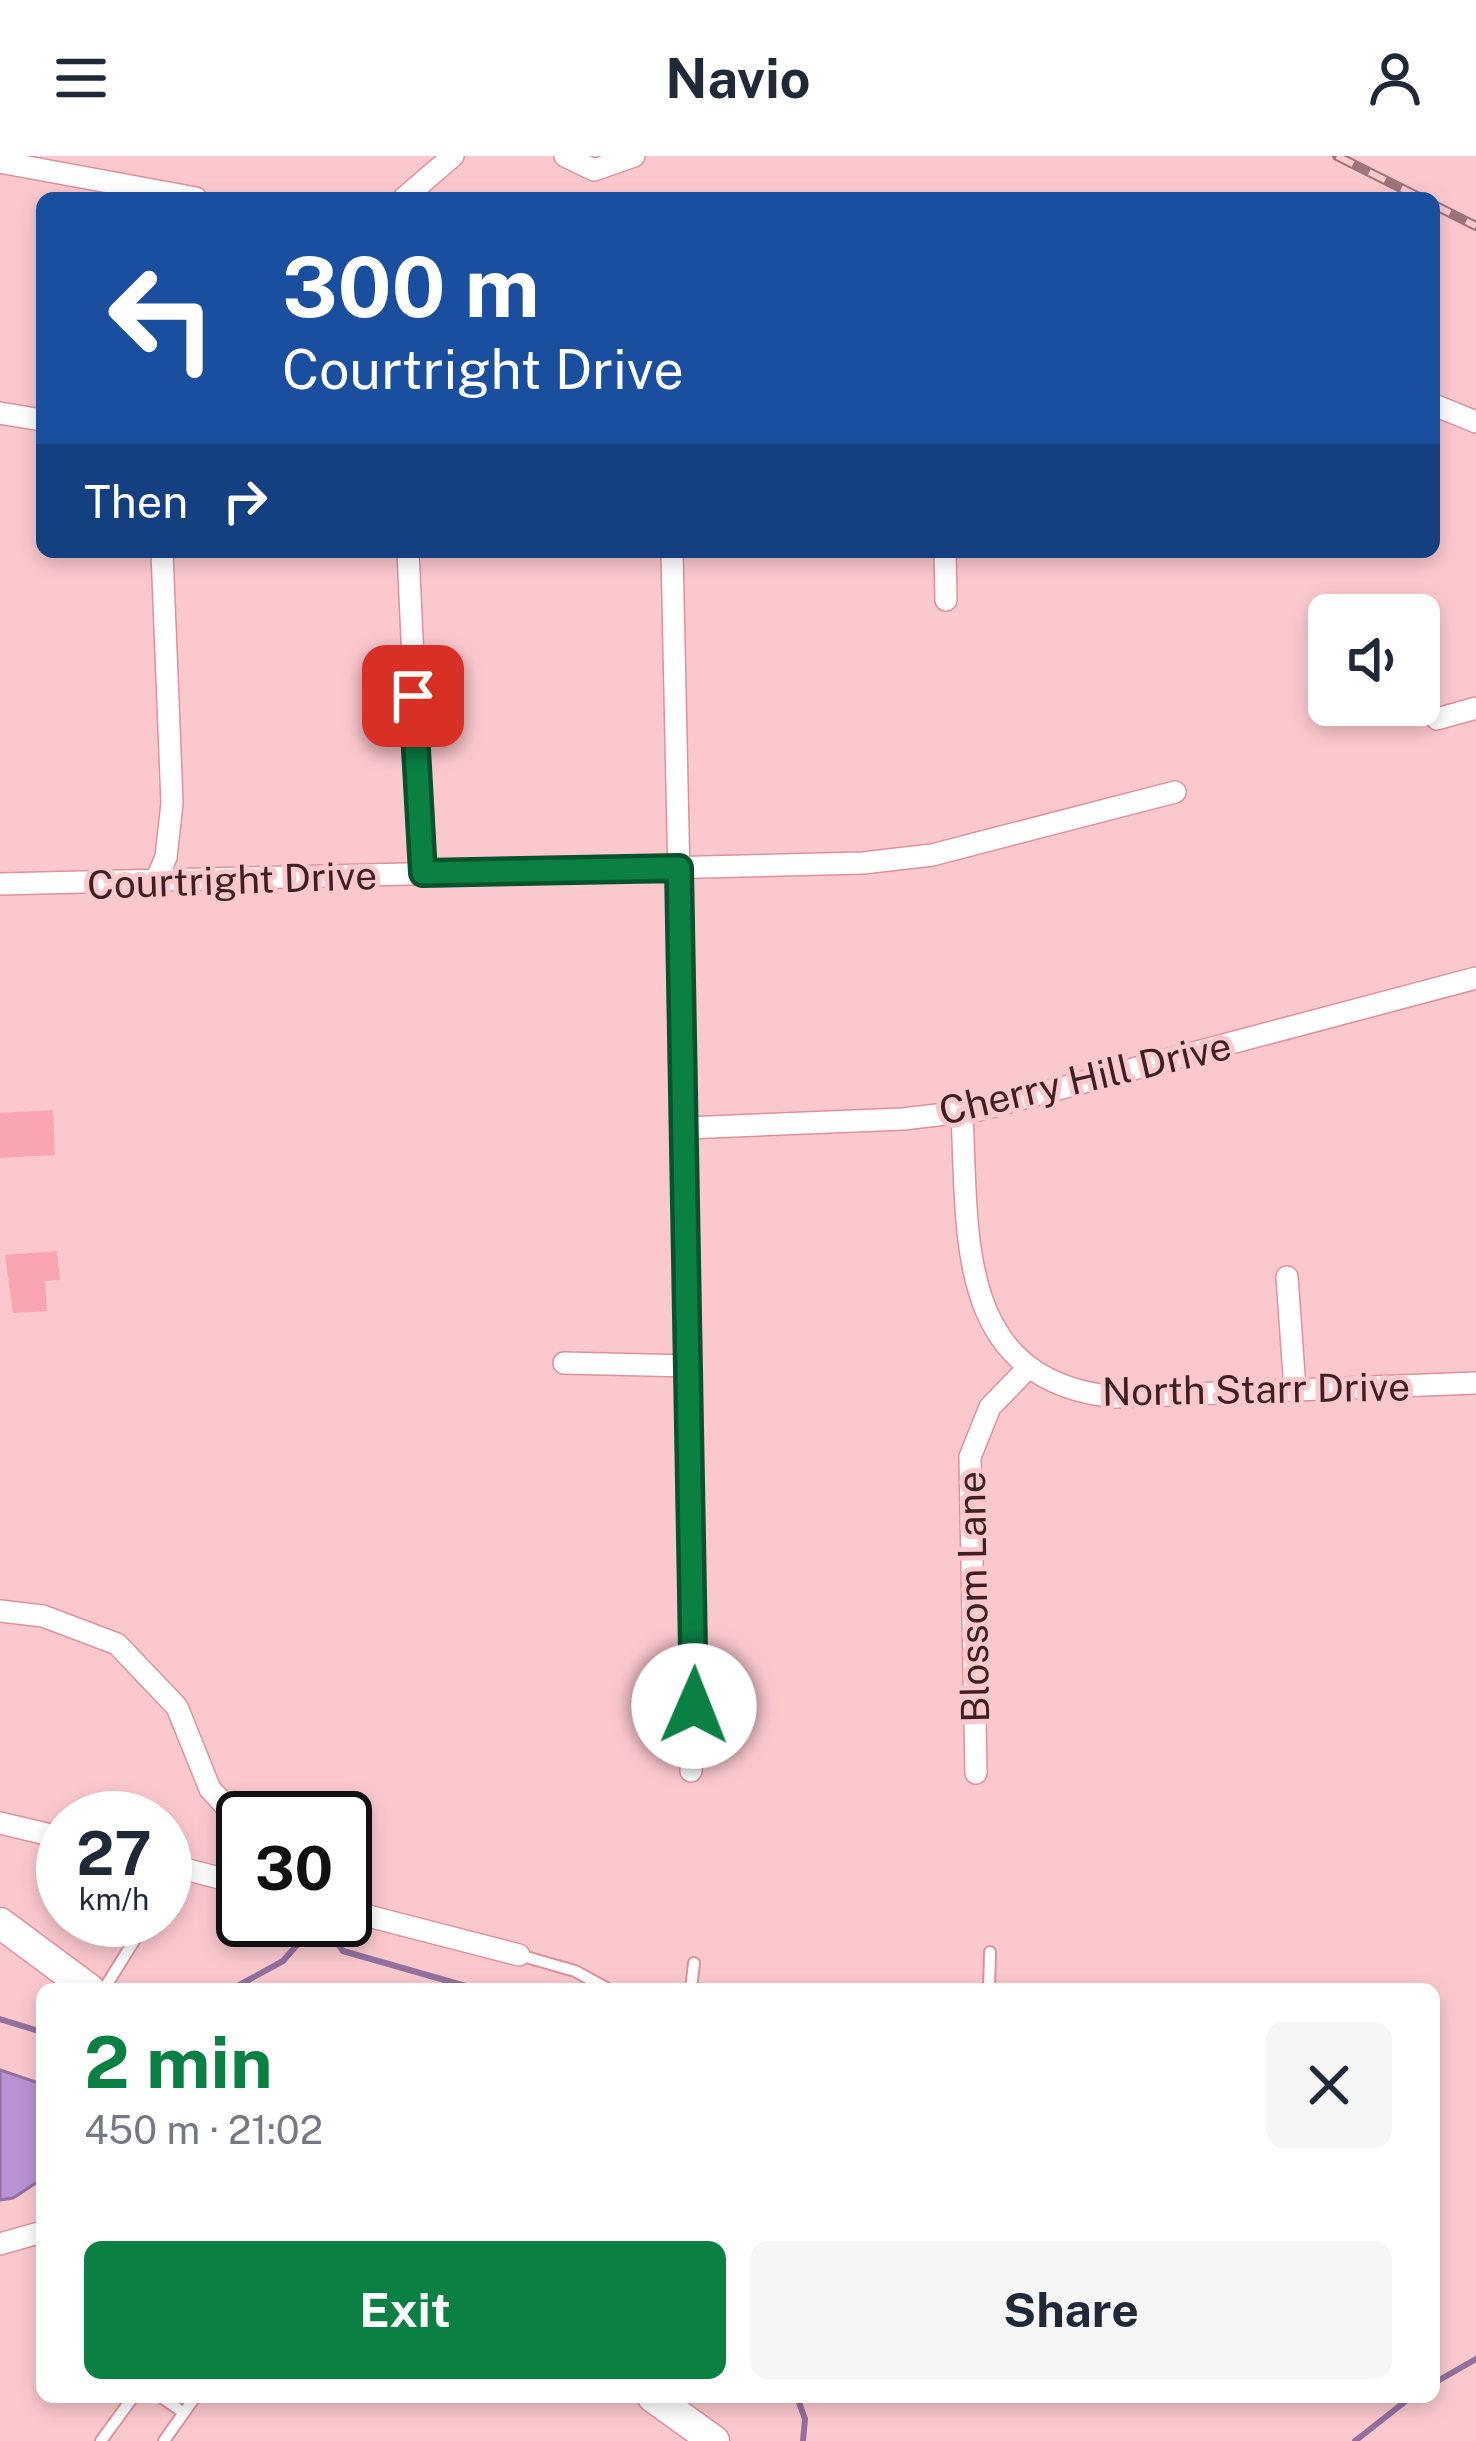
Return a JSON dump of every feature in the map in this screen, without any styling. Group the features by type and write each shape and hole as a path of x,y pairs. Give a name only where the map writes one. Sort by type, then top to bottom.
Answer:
{"main road":[{"path":"0,1923 81,1983"},
{"path":"661,2403 714,2441"}],"street":[{"path":"411,192 453,156"},
{"path":"565,156 593,170 634,156"},
{"path":"0,162 163,192"},
{"path":"1440,407 1476,422"},
{"path":"0,413 36,419"},
{"path":"155,883 171,833 172,803 162,558"},
{"path":"408,558 423,873"},
{"path":"672,558 696,1673 692,1771"},
{"path":"945,558 946,600"},
{"path":"1440,717 1476,708"},
{"name":"Courtright Drive","path":"0,884 862,863 932,855 1174,792"},
{"name":"Cherry Hill Drive","path":"686,1128 962,1113 1039,1097 1476,978"},
{"path":"962,1113 970,1242 978,1285 1002,1342 1027,1369"},
{"path":"1287,1277 1295,1389"},
{"path":"565,1364 689,1366"},
{"name":"North Starr Drive","path":"1027,1369 1063,1388 1115,1397 1476,1383"},
{"name":"Blossom Lane","path":"976,1773 970,1457 990,1407 1027,1369"},
{"path":"0,1611 44,1616 117,1644 177,1707 216,1796"},
{"path":"0,1823 36,1832"},
{"path":"372,1917 519,1955"},
{"path":"0,2244 36,2234"}],"lane":[{"path":"108,1983 130,1947"},
{"path":"989,1983 990,1952"},
{"path":"519,1955 575,1971 597,1983"},
{"path":"692,1983 694,1963"},
{"path":"101,2441 130,2403"},
{"path":"170,2403 184,2413"},
{"path":"164,2441 191,2403"}],"shaded area":[{"path":"0,2070 36,2082 36,2183 13,2198 0,2200"}],"building":[{"path":"53,1110 55,1155 0,1158 0,1113"},
{"path":"57,1251 60,1280 45,1281 47,1311 13,1313 5,1255"}],"waterway":[{"path":"243,1983 283,1961 303,1938 333,1936 343,1951 455,1983"},
{"path":"0,2019 36,2030"},
{"path":"1440,2380 1476,2359"},
{"path":"799,2403 805,2419 803,2441"},
{"path":"1355,2441 1403,2403"}],"railway":[{"path":"1337,156 1409,192"},
{"path":"1440,208 1476,226"}],"route":[{"path":"413,696 423,873 679,868 694,1706"}]}
